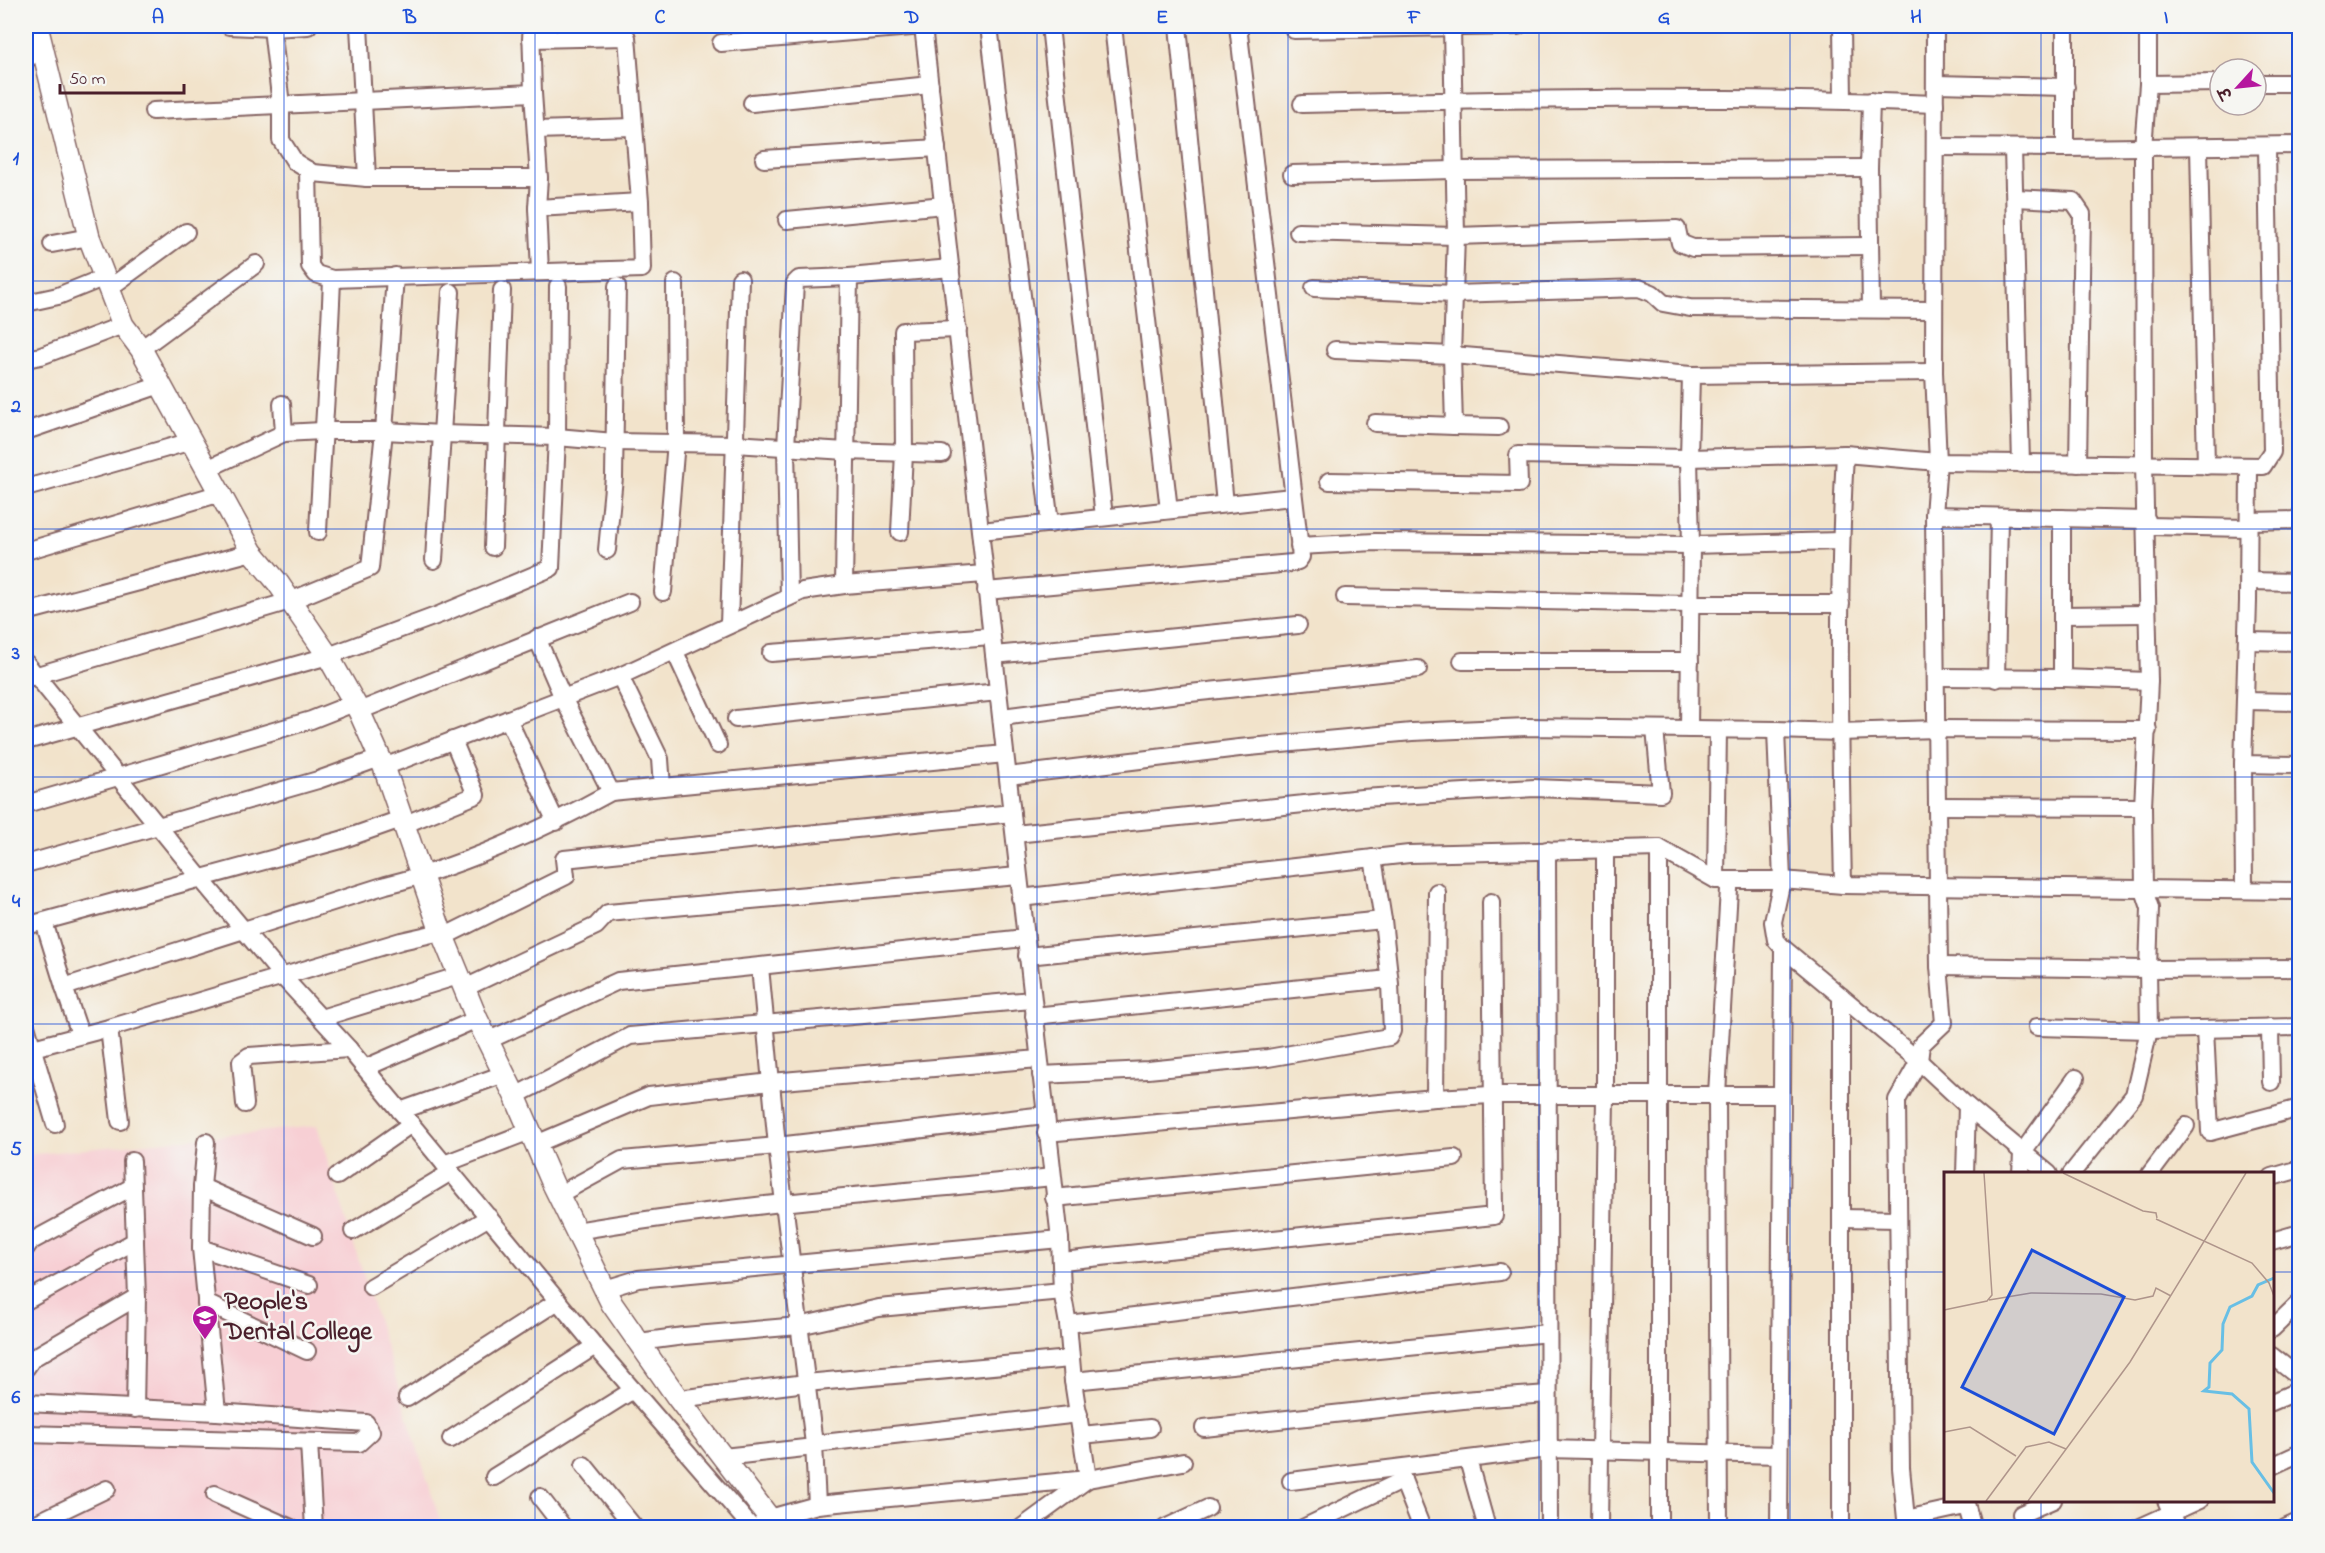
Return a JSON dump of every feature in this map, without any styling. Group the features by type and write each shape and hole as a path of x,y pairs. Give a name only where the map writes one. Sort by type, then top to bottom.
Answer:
{"street":[{"path":"37,26 31,50 89,237 123,325 141,349 252,552 278,583 328,656 357,707 382,762 442,935 461,982 515,1096 558,1195 605,1289 678,1399 723,1457 763,1525"},
{"path":"229,26 308,26"},
{"path":"359,26 367,178"},
{"path":"721,43 923,26 981,531 990,636 1002,717 1046,1133 1060,1239 1062,1291 1088,1479"},
{"path":"990,26 1050,524"},
{"path":"1050,26 1104,517"},
{"path":"1113,26 1169,510"},
{"path":"1178,26 1226,504"},
{"path":"986,591 1292,562 1298,561 1301,557 1292,497 1238,26"},
{"path":"1294,30 1354,27 1518,26"},
{"path":"1842,26 1843,100"},
{"path":"1935,26 1934,372 1938,462 1934,515 1936,806 1940,966 1944,1023 1922,1045 1919,1061 1897,1100 1901,1468 1908,1523 1965,1503 1973,1527"},
{"path":"2065,26 2065,148"},
{"path":"2071,1172 2134,1095 2149,1030 2150,908 2144,890 2143,807 2149,681 2144,464 2143,148 2148,84 2148,26"},
{"path":"275,27 281,105 281,140 295,162 308,170 314,173 367,178 539,178"},
{"path":"1452,27 1456,236 1452,355 1454,426"},
{"path":"308,170 310,266 316,274 332,279 642,269 640,202 627,37 531,32 539,178 537,208 540,272"},
{"path":"2148,84 2208,83"},
{"path":"2268,83 2300,83"},
{"path":"1936,84 2066,87"},
{"path":"752,103 930,85"},
{"path":"153,111 533,93"},
{"path":"1302,104 1454,101 1843,100 1935,104"},
{"path":"1871,101 1869,168 1871,309"},
{"path":"536,130 633,127"},
{"path":"1935,147 2267,147 2300,144"},
{"path":"2199,147 2206,466"},
{"path":"1329,481 1519,484 1518,455 1689,458 1845,454 1938,462 2262,466 2272,452 2267,147"},
{"path":"764,159 938,148"},
{"path":"2013,148 2020,464"},
{"path":"1292,174 1454,170 1869,168"},
{"path":"2015,198 2073,201 2082,214 2078,464"},
{"path":"537,208 640,202"},
{"path":"787,220 944,205"},
{"path":"1298,232 1456,236 1677,229 1680,243 1693,248 1869,246"},
{"path":"26,303 106,283 186,232"},
{"path":"52,244 89,237"},
{"path":"141,349 256,264"},
{"path":"789,597 786,447 795,283 799,279 951,268"},
{"path":"394,276 384,430 370,568 290,601 29,673 77,727 244,931 365,1068 595,1346 633,1390 763,1525"},
{"path":"844,585 849,277"},
{"path":"318,532 332,279"},
{"path":"729,625 740,279"},
{"path":"663,592 676,442 675,283"},
{"path":"26,741 328,656 441,614 551,568 558,286"},
{"path":"606,550 614,477 617,286"},
{"path":"1314,288 1454,294 1639,288 1652,293 1664,303 1690,308 1934,310"},
{"path":"493,547 499,435 502,290"},
{"path":"434,560 451,292"},
{"path":"26,359 41,356 123,325"},
{"path":"900,532 904,453 903,331 958,329"},
{"path":"1335,350 1452,355 1691,375 1934,372"},
{"path":"1689,729 1691,375"},
{"path":"26,431 160,385"},
{"path":"282,404 284,434"},
{"path":"1375,423 1499,427"},
{"path":"207,469 284,434 322,431 384,430 556,437 614,442 734,444 942,454"},
{"path":"26,488 192,441"},
{"path":"1843,885 1839,732 1840,541 1845,454"},
{"path":"2244,890 2243,764 2249,581 2249,467"},
{"path":"26,551 221,493"},
{"path":"981,531 1292,497"},
{"path":"1934,515 2248,525 2300,520"},
{"path":"1996,679 1999,517"},
{"path":"2062,518 2062,678"},
{"path":"1299,546 1375,542 1691,545 1840,541"},
{"path":"26,612 252,552"},
{"path":"26,864 453,740 620,676 789,597 809,590 984,574"},
{"path":"2249,581 2300,582"},
{"path":"1345,597 1689,604 1840,604"},
{"path":"26,804 357,707 630,602"},
{"path":"2062,615 2146,614"},
{"path":"994,655 1298,625"},
{"path":"771,653 990,636"},
{"path":"537,638 611,792"},
{"path":"2247,641 2300,642"},
{"path":"675,652 718,745"},
{"path":"1462,661 1689,661"},
{"path":"1002,717 1171,695 1418,669"},
{"path":"620,676 660,759 662,787"},
{"path":"1936,677 2149,681"},
{"path":"735,719 998,692"},
{"path":"2245,701 2300,702"},
{"path":"508,719 556,822"},
{"path":"1008,776 1239,748 1412,732 1526,727 1839,732 1937,729 2148,730"},
{"path":"1015,834 1362,798 1535,788 1661,793 1655,729"},
{"path":"1718,730 1722,880"},
{"path":"1776,730 1782,880 1773,922 1776,940 1919,1061 2022,1153 2048,1172"},
{"path":"26,926 341,840 402,822 476,795 453,740"},
{"path":"64,987 386,885 422,876 556,822 611,792 1005,754"},
{"path":"2243,764 2300,765"},
{"path":"1936,806 2143,807"},
{"path":"33,1048 109,1028 401,941 442,935 566,876 564,859 1012,813"},
{"path":"1659,848 1661,1094 1659,1527"},
{"path":"1020,898 1409,854 1548,850 1659,848 1722,880 1729,889 1717,1094 1719,1527"},
{"path":"1548,850 1549,1527"},
{"path":"1599,1526 1605,1096 1605,850"},
{"path":"353,1231 448,1168 649,1096 771,1082 1040,1067 1148,1070 1268,1058 1389,1037 1392,1031 1389,979 1373,858"},
{"path":"321,1018 461,982 596,926 608,914 1018,876"},
{"path":"1722,880 1782,880 1843,885 2300,891"},
{"path":"1435,1098 1437,892"},
{"path":"1062,1262 1494,1216 1491,1095 1491,902"},
{"path":"1027,956 1383,920"},
{"path":"44,922 80,1034"},
{"path":"487,1041 618,981 1024,938"},
{"path":"1779,1527 1783,948"},
{"path":"1940,966 2300,969"},
{"path":"760,967 777,1146 814,1445 818,1505"},
{"path":"515,1096 630,1036 766,1024 1033,1008 1389,979"},
{"path":"1841,996 1841,1527"},
{"path":"365,1068 477,1019"},
{"path":"26,1026 55,1124"},
{"path":"2037,1027 2149,1030 2300,1027"},
{"path":"2270,1027 2271,1082"},
{"path":"109,1028 120,1121"},
{"path":"2205,1029 2210,1132 2300,1108"},
{"path":"245,1104 241,1062 249,1056 349,1049"},
{"path":"400,1111 504,1074"},
{"path":"2021,1172 2022,1153 2076,1078"},
{"path":"1046,1133 1491,1095 1781,1095"},
{"path":"1965,1172 1967,1106"},
{"path":"558,1195 622,1160 777,1146 1044,1115"},
{"path":"337,1176 411,1124"},
{"path":"2151,1172 2186,1126"},
{"path":"206,1142 202,1187 201,1248 217,1412"},
{"path":"1054,1198 1454,1158"},
{"path":"132,1161 137,1297 135,1408"},
{"path":"2274,1176 2300,1169"},
{"path":"576,1231 638,1220 785,1203 1052,1177"},
{"path":"26,1248 30,1242 132,1187"},
{"path":"202,1187 313,1236"},
{"path":"371,1287 489,1217"},
{"path":"1840,1218 1898,1218"},
{"path":"2274,1240 2300,1233"},
{"path":"605,1289 638,1279 1060,1239"},
{"path":"26,1301 135,1241"},
{"path":"201,1248 309,1285"},
{"path":"1068,1324 1500,1272"},
{"path":"639,1342 799,1326 879,1308 1062,1291"},
{"path":"26,1368 33,1358 137,1297"},
{"path":"407,1398 558,1301"},
{"path":"2274,1327 2300,1302"},
{"path":"206,1303 307,1351"},
{"path":"1073,1381 1548,1333"},
{"path":"451,1439 595,1346"},
{"path":"2274,1358 2300,1378"},
{"path":"678,1399 806,1383 1070,1359"},
{"path":"494,1477 633,1390"},
{"path":"2274,1401 2300,1390"},
{"path":"1204,1428 1462,1400 1548,1394"},
{"path":"26,1403 217,1412 366,1423 371,1432 359,1443 26,1434"},
{"path":"723,1457 1079,1414"},
{"path":"1082,1435 1150,1428"},
{"path":"309,1443 314,1527"},
{"path":"1291,1481 1401,1474 1468,1460 1548,1449 1779,1455"},
{"path":"2274,1465 2300,1453"},
{"path":"1468,1460 1487,1527"},
{"path":"763,1525 818,1505 1088,1479 1183,1462"},
{"path":"584,1465 634,1527"},
{"path":"1303,1527 1401,1474"},
{"path":"1401,1474 1422,1527"},
{"path":"1021,1527 1088,1479"},
{"path":"26,1527 106,1489"},
{"path":"215,1494 291,1527"},
{"path":"540,1497 564,1527"},
{"path":"2021,1514 2048,1502"},
{"path":"2138,1527 2196,1502"},
{"path":"1165,1527 1208,1508"},
{"path":"2285,1527 2300,1521"}],"shaded area":[{"name":"People's Dental College","path":"317,1126 442,1527 26,1528 26,1155"}],"place":[{"name":"People's Dental College","path":"205,1341"}]}
